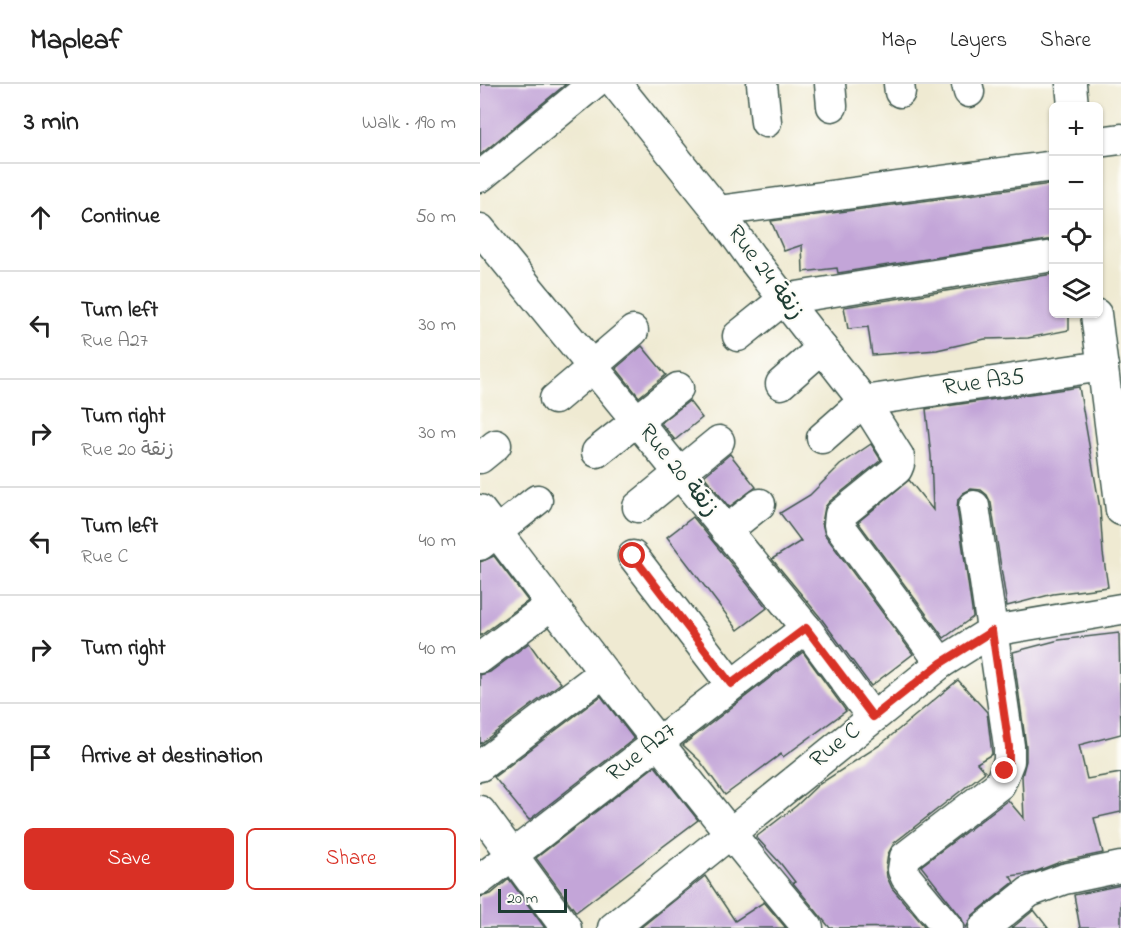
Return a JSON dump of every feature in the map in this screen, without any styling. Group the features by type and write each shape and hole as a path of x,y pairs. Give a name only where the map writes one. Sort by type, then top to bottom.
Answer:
{"street":[{"path":"480,177 592,84"},
{"name":"Rue 24 زنقة","path":"616,84 718,211 864,401 899,457 897,469 840,515 839,525 941,663"},
{"path":"762,84 766,122"},
{"path":"1071,84 1073,102"},
{"path":"1103,141 1121,139"},
{"path":"718,211 1049,167"},
{"name":"Rue 20 زنقة","path":"480,229 806,628 873,717"},
{"path":"738,336 784,299 1049,257"},
{"path":"1097,318 1108,350 1120,491"},
{"path":"555,399 633,331"},
{"path":"781,384 822,348"},
{"name":"Rue A35","path":"864,401 1108,350"},
{"path":"597,452 678,388"},
{"path":"822,438 864,401"},
{"path":"638,507 719,441"},
{"path":"537,500 486,529 552,605 728,833 808,928"},
{"path":"726,531 760,504"},
{"path":"948,928 906,877 903,870 905,857 1000,784 1009,761 1009,747 974,506"},
{"path":"633,556 731,684"},
{"path":"480,658 552,605"},
{"name":"Rue C","path":"613,928 941,663 992,631 1121,609"},
{"name":"Rue A27","path":"480,880 806,628"},
{"path":"480,766 603,673"},
{"path":"480,811 566,928"},
{"path":"984,928 1029,892 1064,879 1121,867"}],"building":[{"path":"480,84 566,84 480,155"},
{"path":"1049,184 1049,240 838,273 837,268 803,272 802,245 784,251 771,221"},
{"path":"1049,275 1049,318 1069,318 1069,330 1028,338 985,339 937,350 872,355 868,327 848,329 844,307"},
{"path":"642,346 666,375 639,397 616,368"},
{"path":"1079,387 1100,508 1108,587 1053,594 1007,606 991,503 981,490 971,489 958,499 957,508 973,617 944,638 858,522 909,480 933,510 926,409"},
{"path":"689,401 702,418 675,440 661,423"},
{"path":"871,444 881,460 829,502 825,507 822,523 825,535 913,654 871,686 820,617 772,559 801,541 780,513 810,495 840,465"},
{"path":"730,454 756,487 729,507 704,476"},
{"path":"693,517 767,608 738,630 667,537"},
{"path":"494,556 528,601 480,636 480,562"},
{"path":"1119,633 1121,734 1079,745 1087,779 1121,773 1121,812 1094,818 1103,853 1060,862 1032,873 1010,876 1014,882 973,915 966,928 961,917 921,866 1008,800 1024,819 1022,776 1026,761 1026,746 1013,652 1059,640"},
{"path":"529,643 561,683 480,744 480,675 490,672"},
{"path":"803,652 846,711 783,757 781,754 725,795 700,761 683,745"},
{"path":"958,680 987,712 992,754 977,763 985,772 894,843 888,854 886,867 892,888 925,927 830,928 793,883 795,882 781,864 756,837 796,806 818,785 880,745"},
{"path":"601,696 634,739 529,820 494,777"},
{"path":"655,766 698,820 576,912 536,858"},
{"path":"705,876 735,921 764,902 786,928 640,928"},
{"path":"509,879 545,928 480,928 480,897 491,894"},
{"path":"1121,885 1121,928 1080,928 1074,895"},
{"path":"1034,910 1048,928 1012,928"}],"route":[{"path":"633,556 731,684 806,628 873,717 941,663 992,631 1009,747 1009,761 1005,771"}]}
